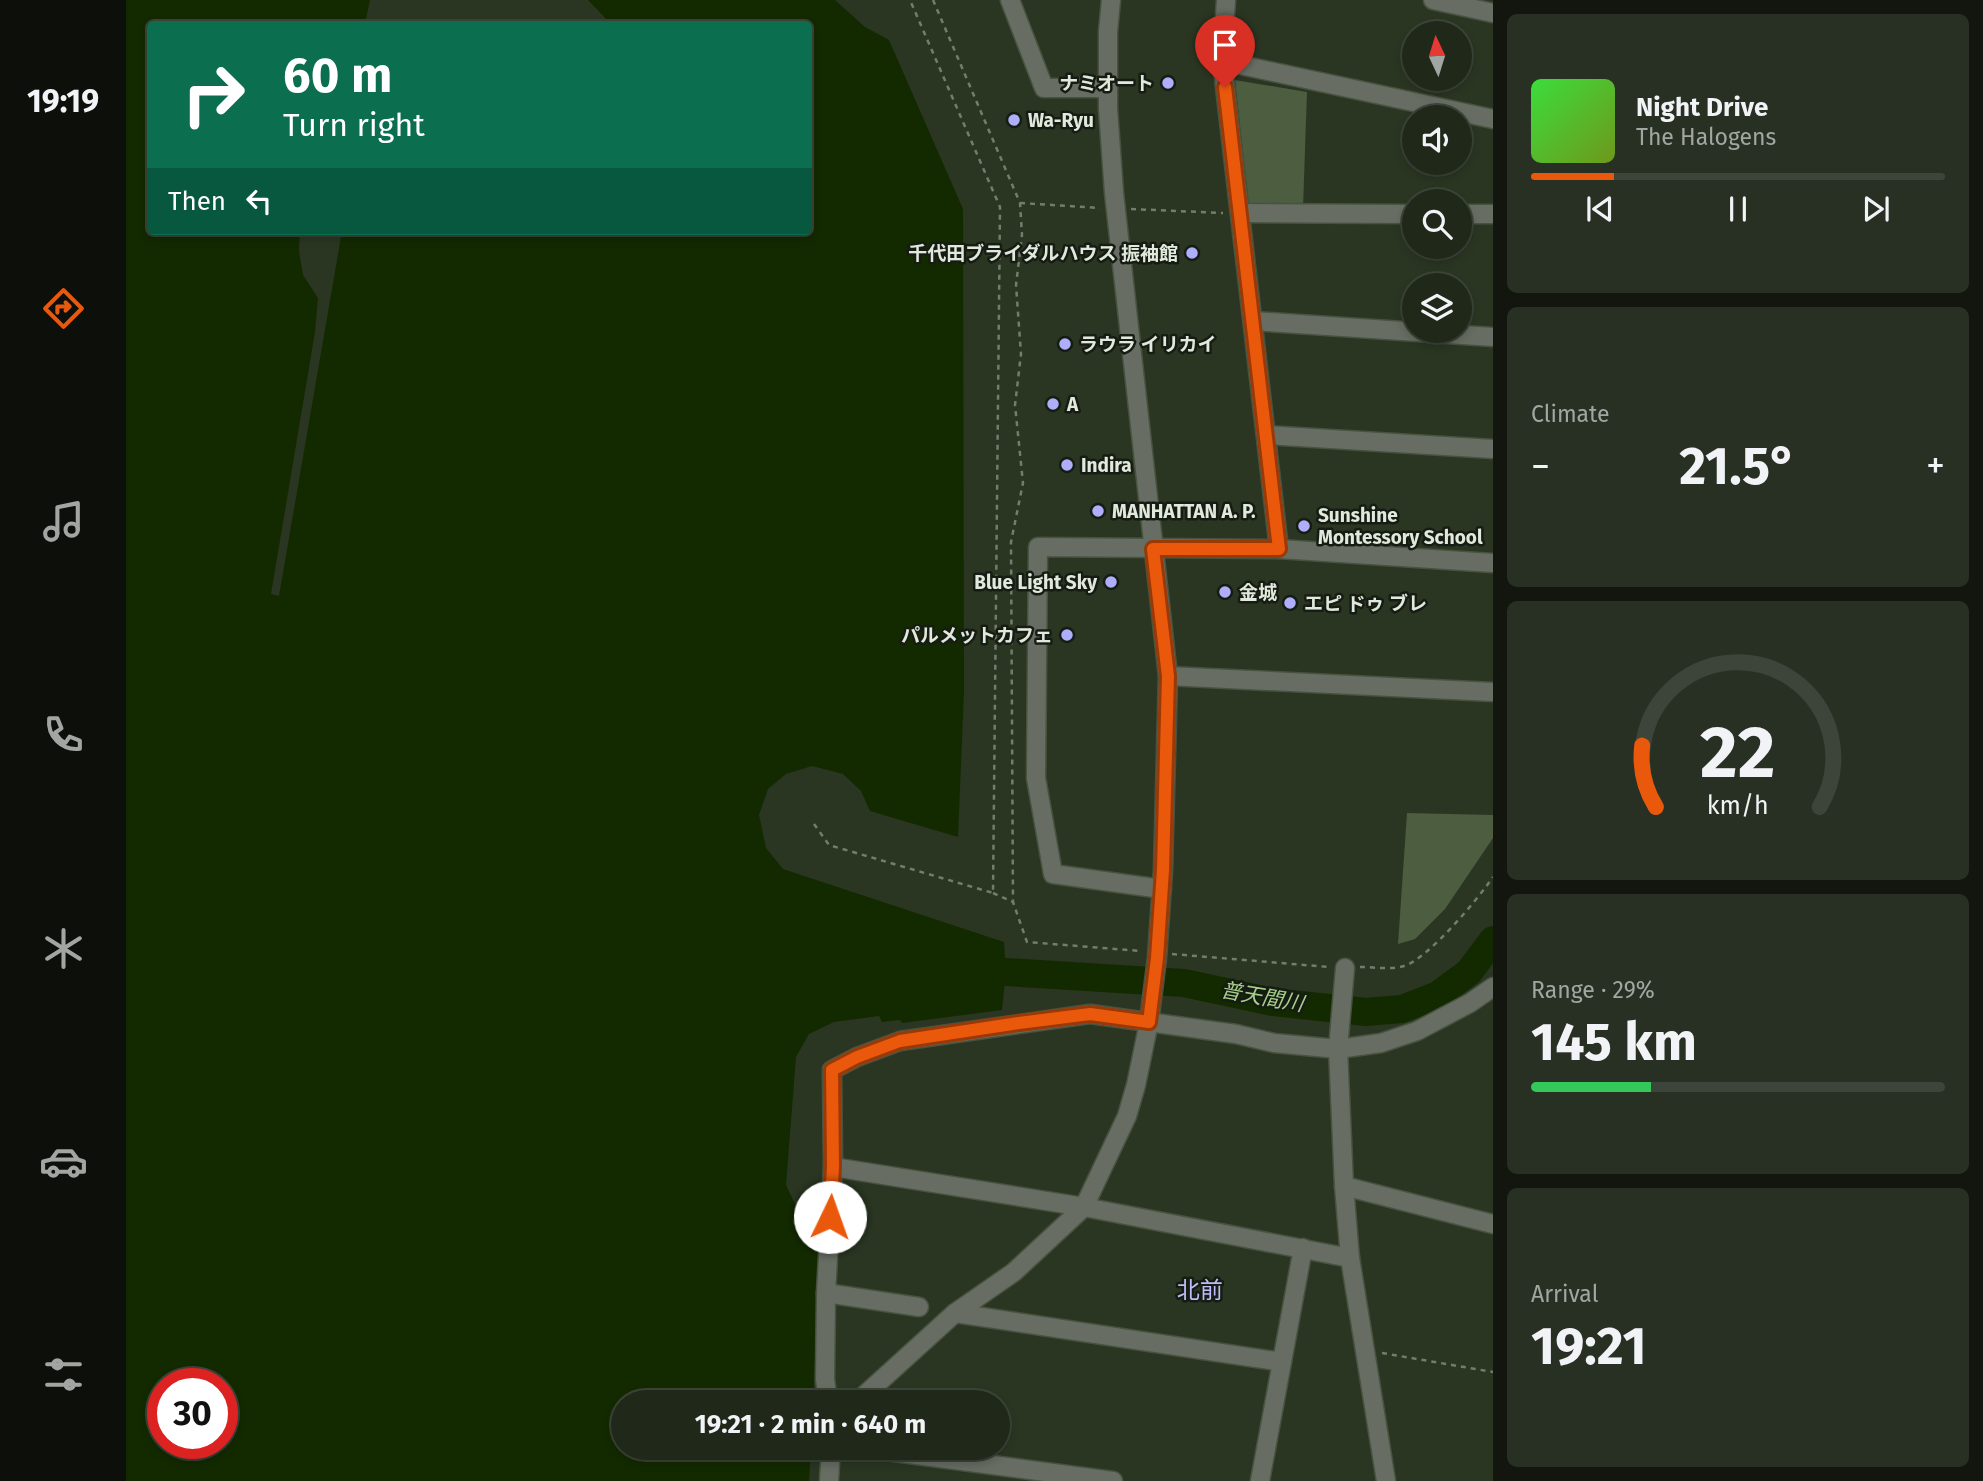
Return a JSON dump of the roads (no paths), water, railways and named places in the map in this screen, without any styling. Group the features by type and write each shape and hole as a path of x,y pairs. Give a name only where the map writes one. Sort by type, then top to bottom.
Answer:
{"street":[{"path":"1010,0 1044,88 1108,88"},
{"path":"869,1390 955,1313 1014,1272 1084,1207 1126,1116 1136,1085 1149,1017 1157,955 1161,889 1168,676 1114,193 1108,88 1111,0"},
{"path":"1226,0 1222,61 1279,549"},
{"path":"1433,0 1493,13"},
{"path":"1222,61 1493,119"},
{"path":"1240,213 1402,214"},
{"path":"1472,214 1493,214"},
{"path":"1252,321 1493,337"},
{"path":"1266,435 1493,449"},
{"path":"1161,889 1053,874 1036,778 1038,547 1279,549 1493,563"},
{"path":"1168,676 1493,692"},
{"path":"1345,968 1339,1042 1343,1186 1350,1258 1386,1481"},
{"path":"826,1390 826,1293 833,1167 832,1070 857,1057 900,1041 1090,1014 1149,1017 1274,1043 1381,1043 1418,1031 1470,1003 1493,987"},
{"path":"833,1167 1084,1207 1350,1258"},
{"path":"1343,1186 1493,1224"},
{"path":"1260,1481 1303,1248"},
{"path":"826,1293 919,1307"},
{"path":"955,1313 1282,1362"},
{"path":"829,1481 830,1460"},
{"path":"953,1460 1110,1481"}],"waterway":[{"name":"普天間川","path":"1006,972 1184,983 1273,1002 1366,1012 1402,1009 1438,995 1469,972 1493,940"}],"place":[{"name":"ナミオート","path":"1168,83"},
{"name":"Wa-Ryu","path":"1014,120"},
{"name":"千代田ブライダルハウス 振袖館","path":"1192,253"},
{"name":"ラウラ イリカイ","path":"1065,344"},
{"name":"A","path":"1053,404"},
{"name":"Indira","path":"1067,465"},
{"name":"MANHATTAN A. P.","path":"1098,511"},
{"name":"Sunshine Montessory School","path":"1304,526"},
{"name":"Blue Light Sky","path":"1111,582"},
{"name":"金城","path":"1225,592"},
{"name":"エピ ドゥ ブレ","path":"1290,603"},
{"name":"パルメットカフェ","path":"1067,635"}],"district":[{"name":"北前","path":"1200,1290"}]}
